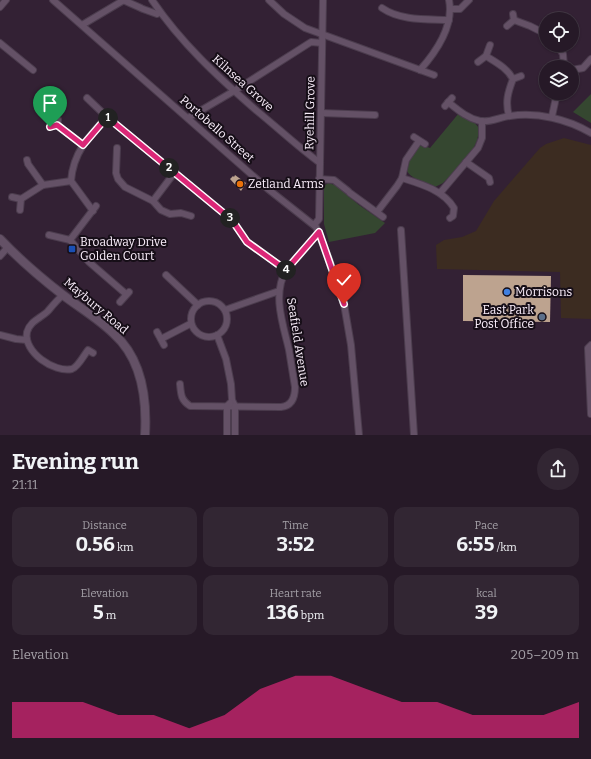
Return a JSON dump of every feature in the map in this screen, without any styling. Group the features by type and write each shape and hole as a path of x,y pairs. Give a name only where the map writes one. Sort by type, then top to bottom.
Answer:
{"street":[{"path":"0,7 6,0"},
{"name":"Portobello Street","path":"53,0 268,189 314,225 319,232 344,304 351,345 359,435"},
{"path":"82,25 124,0 153,14 160,12"},
{"name":"Kilnsea Grove","path":"152,0 186,46 234,91 320,163"},
{"path":"269,0 298,24 322,35 434,75"},
{"name":"Ryehill Grove","path":"314,225 319,219 323,0"},
{"path":"420,70 434,52 449,20 451,9 449,0"},
{"path":"451,9 460,8 469,0"},
{"path":"382,8 394,15 403,17 449,20"},
{"path":"507,26 514,17 539,30"},
{"path":"188,118 234,91 311,42 322,43"},
{"path":"0,43 33,70"},
{"path":"478,62 486,56 490,45"},
{"path":"486,56 509,72 513,79"},
{"path":"579,69 583,68 591,60"},
{"path":"509,116 506,106 507,94 513,79 521,76"},
{"path":"87,98 107,117 232,220 247,242 286,270"},
{"path":"552,116 555,100"},
{"path":"448,102 464,115 482,122 509,116 552,116 591,133"},
{"path":"321,113 375,115"},
{"path":"70,240 95,209 70,181 72,166 83,145 107,117"},
{"path":"50,127 58,122 83,145"},
{"path":"440,193 478,148 482,138 482,122"},
{"path":"377,212 392,195 402,178 406,160 416,139 424,144"},
{"path":"117,148 116,174 118,179 126,187 154,202 161,210 170,214 181,213 191,216"},
{"path":"22,168 28,162 43,185"},
{"path":"466,162 490,180 494,172"},
{"path":"154,202 175,172"},
{"path":"402,178 440,193 451,204 456,213 450,218"},
{"path":"320,179 334,180 383,216"},
{"path":"12,197 21,199 43,185 70,181"},
{"path":"20,210 21,199"},
{"path":"400,230 414,435"},
{"name":"Seafield Avenue","path":"179,389 180,397 190,406 285,407 291,402 295,396 291,359 279,306 279,291 282,277 286,270 319,232"},
{"path":"52,242 51,235 70,240 89,262 127,293 120,302"},
{"name":"Maybury Road","path":"0,239 8,248 62,294 115,334 126,347 134,361 144,394 146,416 145,435"},
{"path":"0,256 8,248"},
{"path":"166,275 198,305"},
{"path":"225,310 279,291"},
{"path":"62,294 47,312 34,321 27,331 27,340 38,357 48,364 62,368 71,369 75,367 88,350 93,353"},
{"path":"207,302 214,302 225,310 227,318 223,331 210,337 202,336 195,331 190,324 190,317 198,305 207,302"},
{"path":"161,338 190,324"},
{"path":"157,332 164,345"},
{"path":"0,335 27,340"},
{"path":"217,335 226,359 232,384 232,400 235,406 235,435"},
{"path":"589,346 591,414"},
{"path":"227,435 227,406 232,400"}],"shaded area":[{"path":"564,138 591,145 591,319 561,318 560,272 437,269 436,245 444,240 462,237 476,231 494,201 540,148 546,144"}],"green space":[{"path":"591,94 591,123 573,112"},
{"path":"459,113 474,122 479,128 475,144 467,158 443,183 435,187 410,175 406,167 407,161 411,154 420,144 430,148"},
{"path":"328,183 335,185 359,205 385,223 375,233 329,242 324,224 324,186"}],"building":[{"name":"Zetland Arms","path":"235,175 246,183 241,191 230,179"},
{"name":"Morrisons","path":"463,275 551,276 550,322 463,321"}],"place":[{"name":"Zetland Arms","path":"240,184"},
{"name":"Broadway Drive Golden Court","path":"72,249"},
{"name":"Morrisons","path":"507,292"},
{"name":"East Park Post Office","path":"542,317"}],"route":[{"path":"50,127 57,125 83,145 107,117 232,220 247,242 286,270 319,232 344,304"}]}
